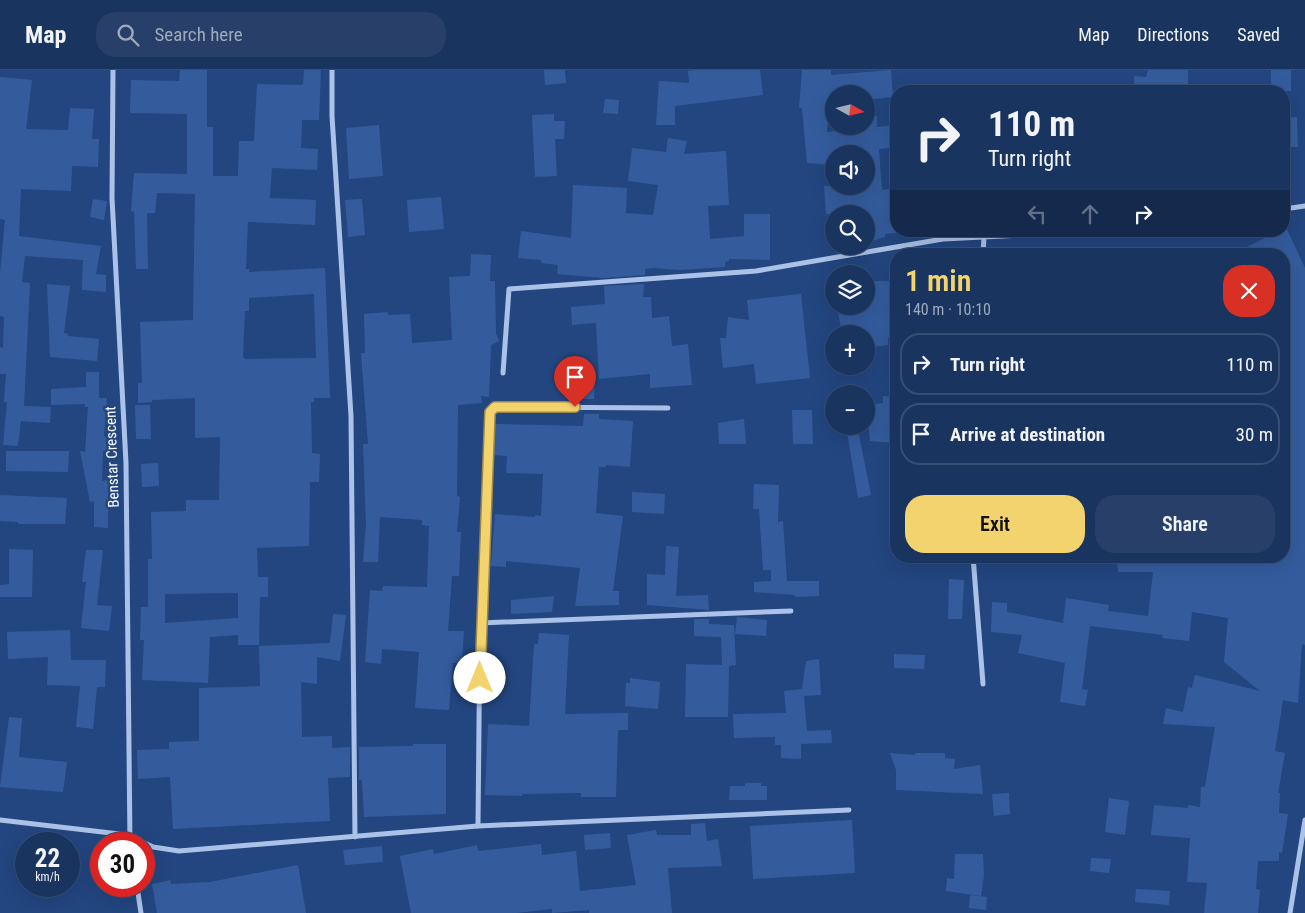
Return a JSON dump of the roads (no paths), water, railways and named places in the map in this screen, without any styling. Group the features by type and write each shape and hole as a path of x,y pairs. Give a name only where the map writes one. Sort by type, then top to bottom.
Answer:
{"street":[{"name":"Benstar Crescent","path":"113,70 112,198 126,462 128,832"},
{"path":"332,70 332,116 351,416 355,837"},
{"path":"1290,208 1305,206"},
{"path":"502,373 509,289 756,271 942,239 984,237 983,248"},
{"path":"478,826 480,622 490,412 495,407 668,408"},
{"path":"974,563 984,684"},
{"path":"480,622 791,611"},
{"path":"155,847 179,851 478,826 848,810"},
{"path":"0,820 102,832"},
{"path":"1290,913 1305,820"},
{"path":"139,897 141,913"}]}
